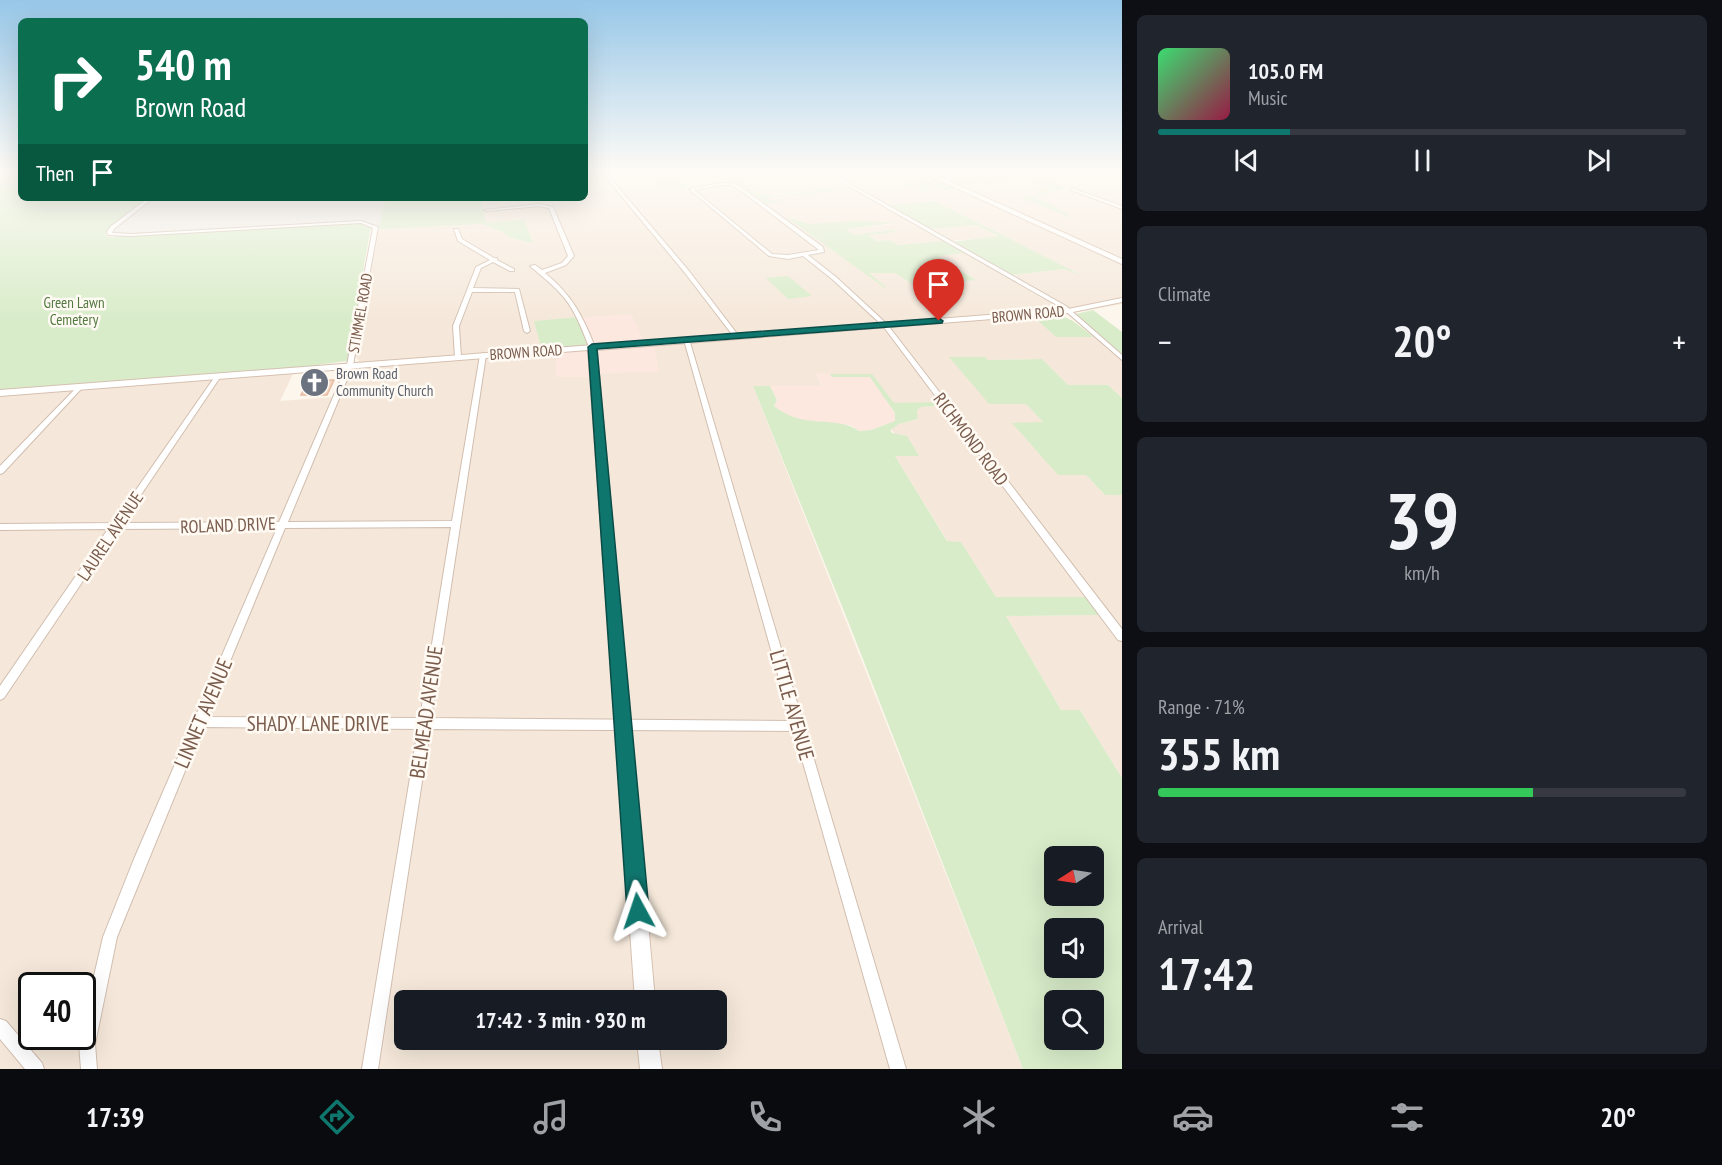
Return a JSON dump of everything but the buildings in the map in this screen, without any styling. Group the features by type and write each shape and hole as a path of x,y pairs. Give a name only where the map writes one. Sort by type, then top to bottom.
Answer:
{"main road":[{"path":"1034,222 1122,262"},
{"name":"BROWN ROAD","path":"0,393 1068,310 1122,300"},
{"path":"592,347 644,990"},
{"path":"649,1050 651,1069"}],"street":[{"name":"STIMMEL ROAD","path":"120,222 112,228 110,234 138,235 361,222 374,224 375,230 350,365"},
{"path":"542,272 564,264 571,256 557,222"},
{"path":"645,222 736,336"},
{"path":"731,222 771,255 788,257 820,253 821,248 786,222"},
{"path":"913,222 1068,310 1122,358"},
{"path":"456,230 460,240 512,270"},
{"name":"RICHMOND ROAD","path":"805,255 885,325 1122,637"},
{"path":"459,357 456,326 469,290 480,267 495,260"},
{"path":"533,266 559,286 577,308 592,347"},
{"path":"469,290 517,290 527,331"},
{"name":"LITTLE AVENUE","path":"687,340 898,1069"},
{"name":"BELMEAD AVENUE","path":"370,1069 483,355"},
{"name":"LINNET AVENUE","path":"89,1069 87,1044 110,937 350,365"},
{"name":"LAUREL AVENUE","path":"0,695 218,376"},
{"path":"0,471 81,386"},
{"name":"ROLAND DRIVE","path":"0,526 455,524"},
{"name":"SHADY LANE DRIVE","path":"199,722 798,726"},
{"path":"0,1027 36,1069"}],"shaded area":[{"path":"117,222 382,222 381,227 119,237 105,234"},
{"path":"523,222 796,222 885,288 869,273 895,273 934,298 964,294 948,283 975,279 937,256 971,252 1011,275 1064,269 1082,275 975,222 1122,222 1122,304 1060,315 1035,316 1056,337 1102,337 1122,354 1122,398 1108,385 1068,385 1042,359 988,360 985,357 989,404 1026,404 1044,423 1012,423 1086,475 1105,495 1122,495 1122,778 1080,710 1061,710 1006,616 1099,615 1086,597 996,597 961,542 948,542 895,456 918,456 890,429 918,419 916,410 920,407 937,406 893,403 816,374 822,386 753,386 1023,1069 0,1069 0,390 294,372 280,401 334,397 345,368 359,361 355,356 379,229 482,224 503,232 511,238 528,242"},
{"path":"803,222 931,222 929,229 976,225 1000,237 898,245 889,240 878,241 867,235 893,230 854,235 846,229 894,224 809,224"},
{"path":"631,314 645,343 654,343 659,372 597,373 597,377 556,377 556,348 541,349 534,321"},
{"path":"816,373 830,374 832,377 870,377 895,413 895,421 871,430 859,431 850,425 800,421 784,414 774,406 777,400 770,386 822,386"}],"green space":[{"name":"Green Lawn Cemetery","path":"0,222 118,222 105,232 106,236 111,237 347,223 364,223 371,226 347,361 295,368 0,390"},
{"path":"381,222 525,222 533,243 511,238 503,232 482,224 379,229"},
{"path":"793,222 809,224 895,223 846,229 854,235 893,230 895,232 868,235 877,241 889,240 898,245 943,241 965,253 938,256 976,280 949,283 965,294 934,298 895,273 869,273 885,288"},
{"path":"916,222 976,222 1083,276 1064,269 1011,275 952,242 999,236 976,225 929,229"},
{"path":"788,276 812,296 788,299 766,278"},
{"path":"1093,310 1122,332 1122,354 1076,314"},
{"path":"1060,315 1073,321 1094,337 1056,337 1034,317"},
{"path":"580,317 591,346 542,351 534,321"},
{"path":"949,357 985,357 988,360 1042,359 1068,385 1108,385 1122,398 1122,495 1105,495 1086,475 1058,475 1012,423 1043,422 1026,404 989,404"},
{"path":"830,374 872,374 894,403 935,402 938,406 921,407 917,410 918,419 899,424 890,430 892,433 907,436 919,456 895,456 947,541 961,542 996,597 1086,597 1100,615 1006,616 1061,710 1080,710 1122,778 1122,1069 1023,1069 850,626 753,386 770,386 777,400 774,406 786,414 808,420 840,423 859,431 871,430 895,421 895,413 870,377 832,377"}],"place":[{"name":"Brown Road Community Church","path":"315,382"}],"route":[{"path":"638,911 592,347 939,321"}]}
